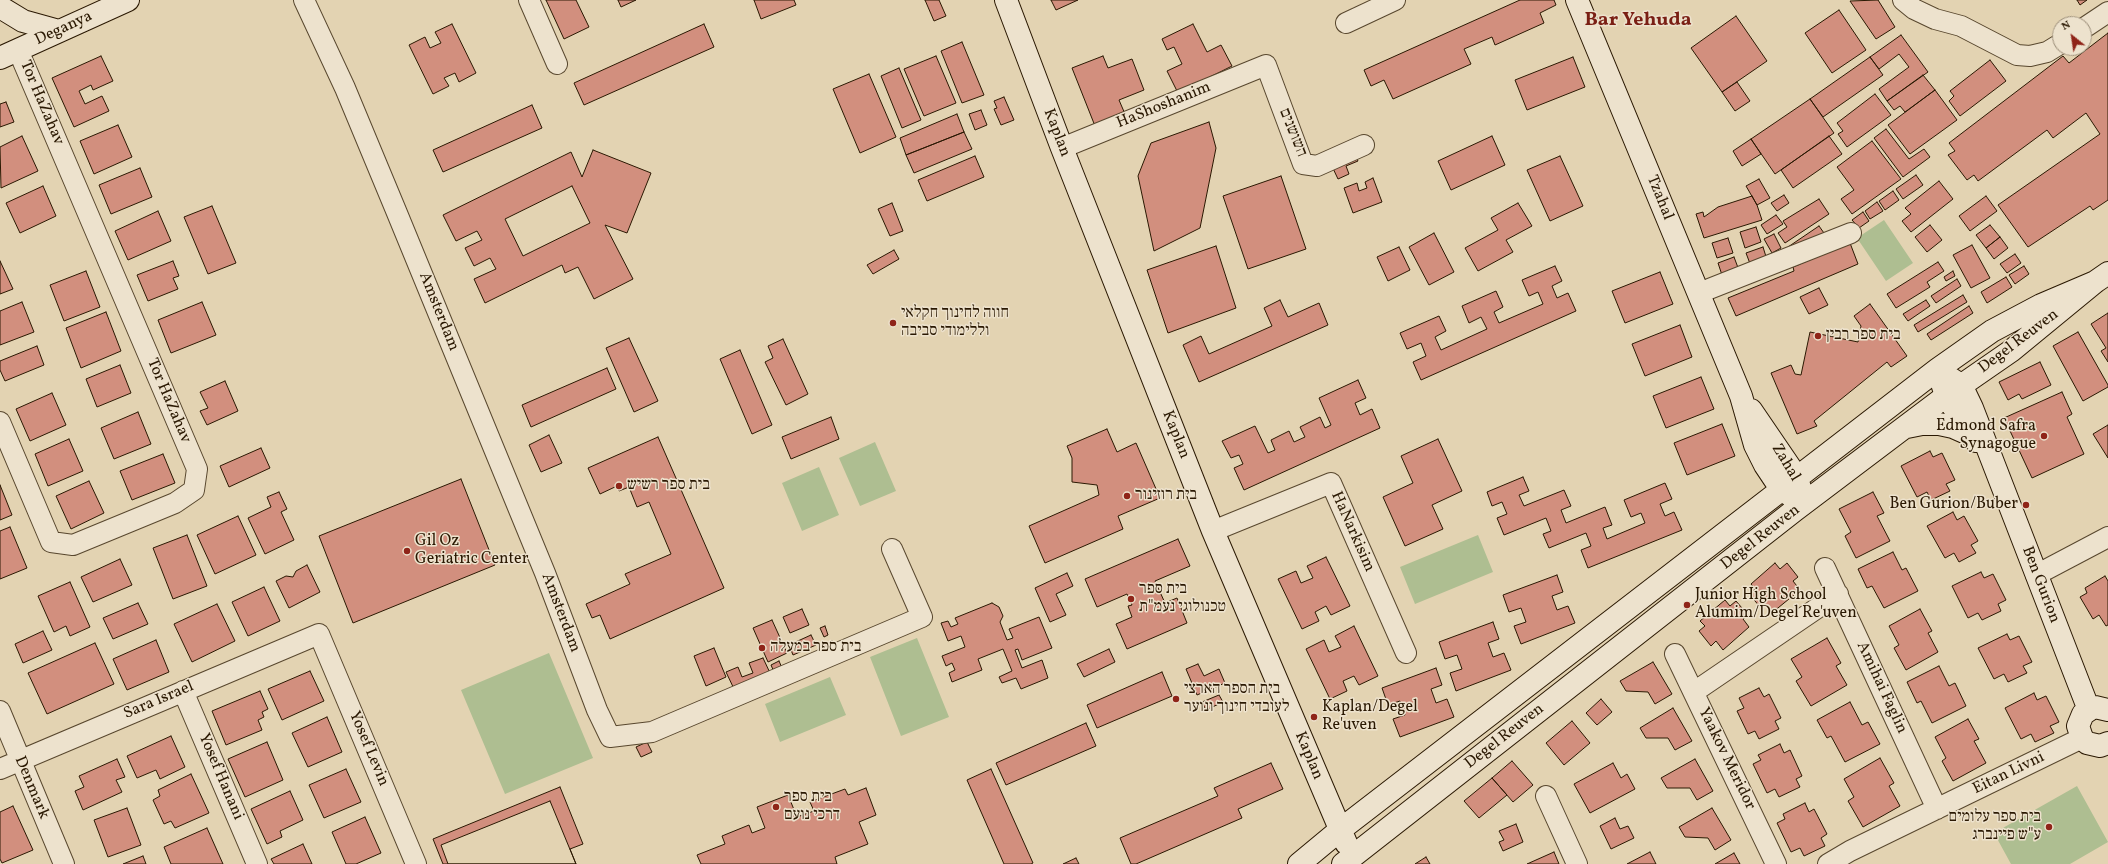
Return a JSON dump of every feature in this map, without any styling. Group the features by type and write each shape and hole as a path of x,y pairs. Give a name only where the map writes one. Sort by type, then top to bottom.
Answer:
{"street":[{"name":"Deganya","path":"9,54 128,0"},
{"name":"Amsterdam","path":"304,0 345,88 380,171 545,573 597,710 610,737 652,732 922,617 892,548"},
{"path":"529,0 557,64"},
{"name":"Kaplan","path":"1006,0 1062,148 1213,531 1340,830 1351,861"},
{"path":"1346,23 1395,0"},
{"name":"Tzahal","path":"1577,0 1741,396"},
{"path":"1903,0 1914,9 1928,16 1961,26 2017,54 2030,56 2047,52 2052,49"},
{"path":"0,7 23,21 59,31"},
{"path":"2092,23 2108,12"},
{"name":"Tor HaZahav","path":"0,422 51,542 72,545 175,503 194,490 197,469 9,54"},
{"name":"HaShoshanim","path":"1062,148 1266,65 1304,164 1317,166 1364,146"},
{"path":"1699,294 1851,233"},
{"name":"Degel Reuven","path":"1299,864 1340,830 1788,482 1938,369 1992,331 2041,305 2101,277"},
{"name":"Degel Reuven","path":"1351,861 1804,504 1905,427 2011,350 2101,277"},
{"name":"Ben Gurion","path":"1938,369 1981,430 2036,575 2098,710 2083,714 2078,726 2082,738"},
{"name":"Ben Gurion","path":"1954,391 1971,435 1992,461"},
{"name":"Zahal","path":"1741,396 1755,445 1765,465 1788,482 1804,504"},
{"path":"1905,427 1922,424 1939,424 1953,427 1971,435"},
{"name":"HaNarkisim","path":"1213,531 1331,483 1406,653"},
{"path":"2036,575 2108,538"},
{"name":"Amihai Faglin","path":"1825,568 1937,808"},
{"path":"1694,692 1838,594"},
{"name":"Sara Israel","path":"0,769 319,634"},
{"name":"Yosef Levin","path":"319,634 416,864"},
{"name":"Yaakov Meridor","path":"1675,654 1776,864"},
{"name":"Yosef Hanani","path":"183,691 257,864"},
{"name":"Denmark","path":"0,711 64,864"},
{"path":"2082,738 2093,746 2108,744"},
{"name":"Eitan Livni","path":"1828,864 1850,851 2082,738"},
{"path":"1546,796 1576,864"}],"green space":[{"path":"1884,220 1913,263 1886,281 1857,238"},
{"path":"875,442 896,491 860,506 839,458"},
{"path":"819,467 839,515 802,531 782,483"},
{"path":"1478,535 1493,572 1415,604 1400,567"},
{"path":"917,638 949,717 901,736 870,657"},
{"path":"549,653 593,758 505,794 461,690"},
{"path":"830,677 846,715 780,742 765,704"},
{"path":"2077,786 2108,842 2070,864 2011,864 1994,833"}],"building":[{"path":"546,0 576,0 589,27 564,39"},
{"path":"618,0 636,0 621,7"},
{"path":"754,0 794,0 796,5 761,19"},
{"path":"925,0 939,0 946,16 934,21"},
{"path":"1051,0 1078,0 1056,10"},
{"path":"1520,0 1554,0 1556,5 1540,13 1544,23 1495,45 1492,37 1464,49 1471,64 1393,99 1384,80 1371,86 1364,70"},
{"path":"1878,0 1895,27 1876,39 1850,1"},
{"path":"2077,0 2087,0 2080,5"},
{"path":"1839,10 1866,50 1832,73 1805,33"},
{"path":"1736,16 1767,61 1722,92 1691,48"},
{"path":"452,24 476,73 459,82 455,73 444,78 449,86 433,94 409,45 425,37 430,48 441,43 435,32"},
{"path":"704,24 714,47 584,105 574,83"},
{"path":"1193,24 1207,52 1221,45 1232,66 1178,93 1167,71 1182,64 1174,47 1167,50 1162,39"},
{"path":"2108,33 2108,200 2093,210 2090,206 2028,247 1998,205 2100,134 2086,113 2053,138 2047,130 1978,181 1974,175 1967,180 1948,155 1955,151 1949,143 2063,56 2069,63 2078,56 2092,56 2092,45"},
{"path":"1901,35 1928,72 1887,101 1879,89 1909,67 1899,54 1879,69 1870,57"},
{"path":"962,42 984,95 962,103 941,51"},
{"path":"101,56 113,81 93,90 91,85 79,91 85,104 102,96 109,111 74,127 52,78"},
{"path":"936,56 956,103 924,116 904,69"},
{"path":"1103,56 1108,68 1132,59 1144,90 1119,100 1125,114 1095,126 1072,68"},
{"path":"1573,57 1585,87 1527,110 1515,80"},
{"path":"1870,57 1883,75 1823,117 1810,99"},
{"path":"1990,60 2006,81 1960,116 1949,101 1954,96 1950,91"},
{"path":"899,68 921,120 902,128 881,76"},
{"path":"869,74 896,137 860,153 833,89"},
{"path":"1923,75 1935,90 1905,112 1900,106 1894,110 1887,101"},
{"path":"1737,82 1750,101 1735,111 1722,92"},
{"path":"1935,90 1957,120 1910,154 1888,125"},
{"path":"1875,94 1891,115 1847,147 1838,134 1843,131 1837,123"},
{"path":"1004,97 1014,120 1001,125 994,109 997,108 994,101"},
{"path":"1810,99 1834,133 1775,174 1751,139"},
{"path":"6,102 14,122 0,127 0,104"},
{"path":"532,105 542,128 443,172 433,150"},
{"path":"981,110 987,125 975,130 969,114"},
{"path":"957,114 964,132 906,155 900,138"},
{"path":"1209,122 1216,148 1200,228 1154,251 1138,176 1151,143"},
{"path":"118,125 132,157 94,174 80,141"},
{"path":"1886,129 1909,159 1924,149 1930,157 1903,177 1874,138"},
{"path":"964,132 972,149 914,173 906,155"},
{"path":"22,136 38,171 1,188 0,147"},
{"path":"1492,136 1505,165 1451,190 1438,161"},
{"path":"1829,136 1842,154 1793,188 1781,170"},
{"path":"1751,139 1761,154 1742,166 1733,151"},
{"path":"1872,141 1901,179 1852,214 1841,199 1854,190 1837,167"},
{"path":"593,150 651,173 627,233 605,225 633,279 594,299 578,267 565,273 562,265 485,303 474,279 496,269 490,258 474,266 465,248 482,240 477,231 456,241 443,215 571,152 582,177","holes":["572,186 590,223 523,256 505,219"]},
{"path":"1353,151 1358,161 1346,166 1349,174 1338,179 1330,162"},
{"path":"975,156 984,177 927,201 918,180"},
{"path":"1560,156 1583,206 1550,221 1527,170"},
{"path":"140,168 152,197 111,214 99,185"},
{"path":"1916,175 1923,185 1903,199 1896,189"},
{"path":"1281,176 1306,249 1248,269 1223,196"},
{"path":"1373,178 1382,202 1353,213 1344,188 1357,183 1359,191 1367,188 1365,182"},
{"path":"1759,179 1770,198 1757,205 1746,186"},
{"path":"1939,181 1953,199 1911,232 1902,221 1911,214 1905,208"},
{"path":"43,186 56,216 20,233 6,203"},
{"path":"1893,191 1899,200 1885,210 1879,201"},
{"path":"1784,195 1789,203 1777,211 1771,203"},
{"path":"1752,196 1762,220 1704,238 1696,214 1703,212 1704,217 1718,207"},
{"path":"1986,196 1997,211 1970,231 1959,216"},
{"path":"1819,199 1829,214 1785,243 1778,233 1787,227 1783,221"},
{"path":"1877,202 1883,211 1870,219 1865,211"},
{"path":"892,203 903,231 890,236 878,209"},
{"path":"1518,203 1532,226 1506,240 1513,252 1478,271 1465,248 1498,230 1491,218"},
{"path":"212,206 236,263 208,274 184,217"},
{"path":"158,211 171,241 128,260 115,231"},
{"path":"1863,212 1869,221 1859,228 1852,220"},
{"path":"1776,215 1783,224 1767,234 1761,225"},
{"path":"1930,225 1942,240 1927,252 1915,237"},
{"path":"1990,225 2000,237 1986,248 1976,235"},
{"path":"1819,226 1824,233 1793,254 1788,247"},
{"path":"1756,227 1761,242 1745,248 1740,232"},
{"path":"1434,233 1454,272 1429,285 1409,247"},
{"path":"1774,234 1781,248 1772,253 1764,239"},
{"path":"2000,237 2008,248 1994,259 1986,248"},
{"path":"1728,238 1733,253 1717,258 1712,243"},
{"path":"1850,243 1858,264 1736,316 1728,298 1794,271 1793,267"},
{"path":"1972,245 1990,278 1971,288 1953,255"},
{"path":"1216,246 1236,308 1168,333 1147,270"},
{"path":"1399,247 1410,270 1388,281 1377,257"},
{"path":"1763,247 1768,263 1752,269 1746,253"},
{"path":"894,250 899,259 873,274 867,265"},
{"path":"2015,254 2021,263 2007,273 2000,264"},
{"path":"1734,257 1740,273 1723,278 1718,263"},
{"path":"0,261 13,289 0,294"},
{"path":"173,261 179,276 173,278 178,289 148,301 137,275"},
{"path":"1938,262 1944,271 1927,282 1930,287 1896,308 1887,294"},
{"path":"1555,266 1562,281 1552,286 1557,298 1568,293 1576,311 1421,380 1413,362 1426,356 1421,343 1407,349 1400,333 1439,316 1446,331 1435,337 1441,350 1487,329 1481,317 1469,323 1462,306 1496,291 1503,307 1494,312 1499,323 1543,304 1538,292 1529,296 1522,280"},
{"path":"2024,266 2029,274 2015,284 2009,275"},
{"path":"86,271 100,307 64,321 50,285"},
{"path":"1953,271 1955,276 1946,281 1944,277"},
{"path":"1660,272 1673,304 1625,323 1612,291"},
{"path":"2006,277 2012,287 1987,303 1981,292"},
{"path":"1957,279 1961,286 1936,303 1931,296"},
{"path":"1819,288 1828,305 1809,314 1800,297"},
{"path":"1963,295 1967,302 1918,332 1914,325"},
{"path":"1280,300 1288,317 1319,303 1328,325 1199,382 1183,345 1201,336 1209,354 1272,326 1264,308"},
{"path":"1926,300 1930,306 1908,321 1903,314"},
{"path":"22,302 34,332 0,345 0,311"},
{"path":"202,302 216,335 171,353 158,320"},
{"path":"1870,304 1907,356 1891,367 1887,362 1814,421 1817,426 1797,434 1771,373 1791,365 1795,374 1801,375 1810,332 1858,342 1861,326 1854,316"},
{"path":"1969,306 1973,313 1931,340 1927,334"},
{"path":"106,312 121,351 81,368 66,328"},
{"path":"2108,313 2108,362 2101,351 2106,348 2091,324"},
{"path":"1680,325 1692,357 1645,376 1632,344"},
{"path":"2078,332 2108,385 2108,387 2083,401 2053,346"},
{"path":"629,338 658,401 634,412 606,348"},
{"path":"783,339 808,394 786,405 765,362 773,358 768,346"},
{"path":"37,346 44,365 5,381 0,370 0,361"},
{"path":"740,350 772,425 752,434 720,359"},
{"path":"2040,362 2051,385 2022,399 2019,394 2008,400 1999,382"},
{"path":"120,365 131,393 97,407 86,379"},
{"path":"607,368 616,389 531,427 522,405"},
{"path":"1701,377 1714,409 1666,428 1653,396"},
{"path":"1358,380 1366,398 1355,403 1360,415 1372,409 1380,428 1244,490 1234,468 1243,464 1239,455 1231,458 1222,441 1255,426 1268,453 1275,450 1271,440 1289,431 1294,442 1305,437 1300,427 1320,417 1325,428 1331,425 1319,398"},
{"path":"225,381 238,411 207,425 200,411 208,408 200,392"},
{"name":"Edmond Safra Synagogue","path":"2062,392 2072,414 2067,417 2084,454 2032,478 2004,418"},
{"path":"52,393 66,425 30,441 16,409"},
{"path":"138,412 151,444 114,459 101,428"},
{"path":"831,417 839,439 791,459 782,437"},
{"path":"1722,424 1735,456 1687,475 1674,443"},
{"path":"2108,425 2108,458 2093,434"},
{"name":"בית רוזינור","path":"1107,429 1117,452 1136,443 1160,498 1118,516 1123,529 1045,563 1029,526 1099,495 1097,485 1072,482 1072,458 1067,446"},
{"path":"549,435 562,463 541,472 529,445"},
{"path":"658,437 724,588 610,639 600,615 592,618 586,604 630,584 625,574 671,554 649,502 637,507 629,487 619,491 617,486 600,494 588,468"},
{"path":"69,439 83,471 48,486 35,454"},
{"path":"1438,439 1462,491 1432,505 1443,529 1405,546 1383,497 1413,483 1401,456"},
{"path":"261,448 270,468 229,487 220,466"},
{"path":"1930,451 1933,457 1942,453 1955,480 1946,484 1950,491 1931,500 1927,492 1917,497 1901,466"},
{"path":"163,454 175,483 132,500 120,471"},
{"path":"1523,477 1529,491 1519,495 1524,506 1564,490 1571,506 1561,510 1566,523 1605,507 1612,525 1603,528 1607,539 1645,523 1641,513 1631,517 1624,500 1665,483 1672,499 1660,504 1665,516 1674,512 1682,530 1588,568 1581,550 1591,546 1586,533 1549,548 1543,534 1551,531 1546,518 1504,535 1497,518 1507,514 1502,502 1492,506 1487,492"},
{"name":"Gil Oz Geriatric Center","path":"461,479 495,565 353,623 319,536"},
{"path":"89,481 104,513 71,529 56,496"},
{"path":"0,485 12,515 0,520"},
{"path":"279,492 287,509 281,512 294,540 265,554 248,518 271,507 267,497"},
{"path":"1873,492 1884,513 1877,516 1890,541 1856,558 1845,536 1851,532 1839,509"},
{"path":"1953,512 1957,520 1964,516 1978,541 1971,545 1976,553 1959,562 1954,553 1945,558 1927,526"},
{"path":"238,516 256,555 215,574 197,535"},
{"path":"10,527 27,568 0,579 0,531"},
{"path":"187,535 207,586 173,599 153,548"},
{"path":"1178,539 1190,566 1155,581 1165,603 1177,598 1187,623 1127,649 1116,624 1132,617 1128,606 1132,605 1127,594 1097,607 1085,579"},
{"path":"1893,552 1902,570 1906,568 1918,591 1884,608 1872,586 1867,588 1858,569"},
{"path":"1326,557 1350,606 1331,615 1326,606 1315,612 1319,621 1302,629 1278,579 1296,571 1301,583 1313,578 1307,566"},
{"path":"120,559 132,585 93,602 81,577"},
{"path":"1775,563 1780,569 1787,563 1798,577 1793,581 1800,590 1773,612 1766,604 1761,608 1749,594 1755,589 1751,584"},
{"path":"307,565 320,592 289,608 276,581 286,576 293,577 296,571"},
{"path":"1981,572 1984,578 1993,574 2006,600 1998,604 2001,611 1982,620 1978,613 1968,618 1952,586"},
{"path":"1067,573 1073,586 1056,594 1066,615 1050,622 1035,588"},
{"path":"1557,575 1563,592 1552,596 1557,610 1568,606 1575,623 1521,644 1514,626 1526,622 1521,608 1509,612 1503,595"},
{"path":"2105,576 2108,581 2108,625 2106,626 2099,615 2093,619 2080,597 2087,593 2085,588"},
{"path":"70,582 90,627 70,636 66,626 54,632 38,596"},
{"path":"264,587 280,621 248,636 232,602"},
{"path":"1725,600 1730,606 1736,601 1748,615 1743,619 1749,627 1723,650 1716,641 1711,646 1699,631 1705,626 1700,621"},
{"path":"138,603 148,624 113,639 103,618"},
{"path":"992,603 999,607 1003,616 1000,622 1007,640 1013,638 1009,629 1039,617 1052,648 1022,660 1018,649 1015,650 1022,668 1042,660 1048,678 1021,689 1016,678 1002,683 999,677 1012,671 1003,649 978,659 982,670 952,682 949,673 955,670 952,663 946,666 942,656 965,647 961,636 948,641 941,623 948,621 951,627 958,624 955,618"},
{"path":"217,604 235,641 192,662 174,624"},
{"path":"802,609 809,625 790,633 783,617"},
{"path":"1920,609 1932,631 1928,633 1938,652 1906,670 1894,648 1899,645 1889,626"},
{"path":"772,620 787,653 768,662 753,628"},
{"path":"1493,622 1499,639 1488,643 1493,657 1504,653 1511,670 1456,691 1450,673 1462,669 1457,655 1445,659 1439,642"},
{"path":"825,626 828,635 824,637 820,628"},
{"path":"1354,626 1378,676 1359,685 1354,676 1343,681 1347,691 1330,699 1306,649 1324,640 1329,652 1341,647 1335,636"},
{"path":"43,631 52,650 23,663 15,644"},
{"path":"2007,634 2010,640 2019,636 2032,662 2023,666 2027,673 2008,682 2004,674 1994,679 1978,648"},
{"path":"811,635 816,645 793,655 789,645"},
{"path":"1827,638 1841,663 1836,666 1847,685 1811,706 1796,681 1802,677 1791,659"},
{"path":"156,640 169,672 127,690 113,659"},
{"path":"832,641 834,645 822,651 819,646"},
{"path":"95,643 114,684 47,714 28,673"},
{"path":"714,648 726,677 706,686 694,656"},
{"path":"1109,649 1115,662 1084,677 1077,664"},
{"path":"763,658 771,675 735,691 726,672 738,667 742,677 753,673 749,663"},
{"path":"779,661 782,668 774,672 771,665"},
{"path":"1653,662 1672,694 1655,704 1648,692 1626,691 1620,681"},
{"path":"1198,664 1204,676 1219,669 1225,683 1197,695 1186,669"},
{"path":"1939,666 1949,686 1955,683 1966,706 1932,723 1921,701 1917,703 1907,682"},
{"path":"1436,668 1442,685 1431,689 1436,703 1447,699 1454,717 1400,737 1393,719 1405,715 1400,701 1388,705 1382,688"},
{"path":"310,671 324,701 282,720 268,689"},
{"path":"1162,672 1172,696 1097,728 1087,705"},
{"path":"1759,688 1764,697 1769,694 1781,718 1775,721 1779,729 1759,739 1755,731 1748,734 1737,711 1744,708 1739,698"},
{"path":"260,691 268,709 262,712 264,717 258,720 262,730 226,745 212,711"},
{"path":"2034,693 2037,700 2046,696 2059,722 2050,726 2054,733 2035,742 2031,734 2021,739 2005,708"},
{"path":"1219,695 1223,702 1206,710 1202,702"},
{"path":"1601,699 1612,712 1597,725 1586,713"},
{"path":"1850,702 1862,725 1868,722 1880,744 1845,762 1831,736 1827,738 1817,720"},
{"path":"1673,708 1692,741 1675,750 1668,738 1646,738 1640,728"},
{"path":"327,717 342,752 308,767 292,733"},
{"path":"1968,719 1979,739 1974,741 1986,763 1953,781 1942,761 1946,758 1935,737"},
{"path":"1572,721 1590,743 1564,765 1546,743"},
{"path":"1086,723 1096,746 1006,785 996,763"},
{"path":"171,736 185,767 160,779 156,770 137,778 127,756"},
{"path":"267,742 283,780 245,797 228,759"},
{"path":"647,742 652,752 641,757 636,747"},
{"path":"1780,744 1784,753 1790,750 1802,776 1796,779 1800,787 1779,797 1775,789 1767,793 1753,764 1761,760 1758,755"},
{"path":"1880,758 1894,783 1889,786 1900,806 1863,827 1848,801 1854,797 1844,779"},
{"path":"117,759 125,777 116,780 122,792 83,810 75,791 84,787 79,776"},
{"path":"1695,759 1713,791 1697,800 1690,788 1667,788 1661,778"},
{"path":"1512,761 1533,785 1513,802 1492,778"},
{"path":"1271,763 1283,789 1238,809 1242,818 1136,864 1131,864 1120,838 1218,796 1214,788"},
{"path":"1613,763 1621,778 1627,774 1635,789 1590,813 1574,784"},
{"path":"346,769 361,802 324,818 309,785"},
{"path":"991,769 1033,863 1031,864 1004,864 967,780"},
{"path":"191,774 209,813 175,828 171,821 164,824 153,800 160,796 158,790"},
{"path":"1492,778 1507,795 1479,818 1464,801"},
{"path":"560,787 583,844 570,849 576,864 443,864 433,839"},
{"path":"866,788 876,815 859,822 868,844 835,857 837,864 701,864 697,855 725,844 722,836 749,825 752,833 765,828 757,807 788,795 797,817 814,811 810,802 845,789 848,795"},
{"path":"290,791 303,820 280,831 282,837 267,844 251,809"},
{"path":"550,801 576,864 448,864 441,845"},
{"path":"1805,803 1809,812 1814,809 1827,834 1821,838 1825,846 1804,856 1800,848 1791,852 1777,823 1785,819 1783,814"},
{"path":"13,806 33,850 2,863 0,859 0,812"},
{"path":"127,808 141,845 108,857 94,820"},
{"path":"1712,808 1731,840 1715,850 1708,838 1685,837 1679,827"},
{"path":"365,817 381,853 356,864 346,864 332,832"},
{"path":"1615,818 1620,829 1628,826 1634,838 1611,849 1600,826"},
{"path":"1516,824 1523,842 1503,851 1499,842 1504,840 1499,831"},
{"path":"207,828 223,864 171,864 164,847"},
{"path":"303,844 312,864 274,864 271,859"},
{"path":"1554,852 1559,864 1527,864"},
{"path":"1650,852 1656,864 1627,864"},
{"path":"1734,853 1740,864 1715,864"},
{"path":"143,856 146,864 123,864"},
{"path":"1426,857 1430,864 1415,864"},
{"path":"1076,858 1079,864 1063,864"}],"place":[{"name":"חווה לחינוך חקלאי וללימודי סביבה","path":"893,323"},
{"name":"בית ספר רבין","path":"1818,336"},
{"name":"Edmond Safra Synagogue","path":"2044,436"},
{"name":"בית ספר רשיש","path":"619,486"},
{"name":"בית רוזינור","path":"1127,496"},
{"name":"Ben Gurion/Buber","path":"2026,505"},
{"name":"Gil Oz Geriatric Center","path":"407,551"},
{"name":"בית ספר טכנולוגי נעמ\"ת","path":"1131,599"},
{"name":"Junior High School Alumim/Degel Re'uven","path":"1687,605"},
{"name":"בית ספר במעלה","path":"762,648"},
{"name":"בית הספר הארצי לעובדי חינוך ונוער","path":"1176,699"},
{"name":"Kaplan/Degel Re'uven","path":"1314,717"},
{"name":"בית ספר דרכי נועם","path":"776,807"},
{"name":"בית ספר עלומים ע\"ש פיינברג","path":"2049,827"}],"district":[{"name":"Bar Yehuda","path":"1638,21"}]}
